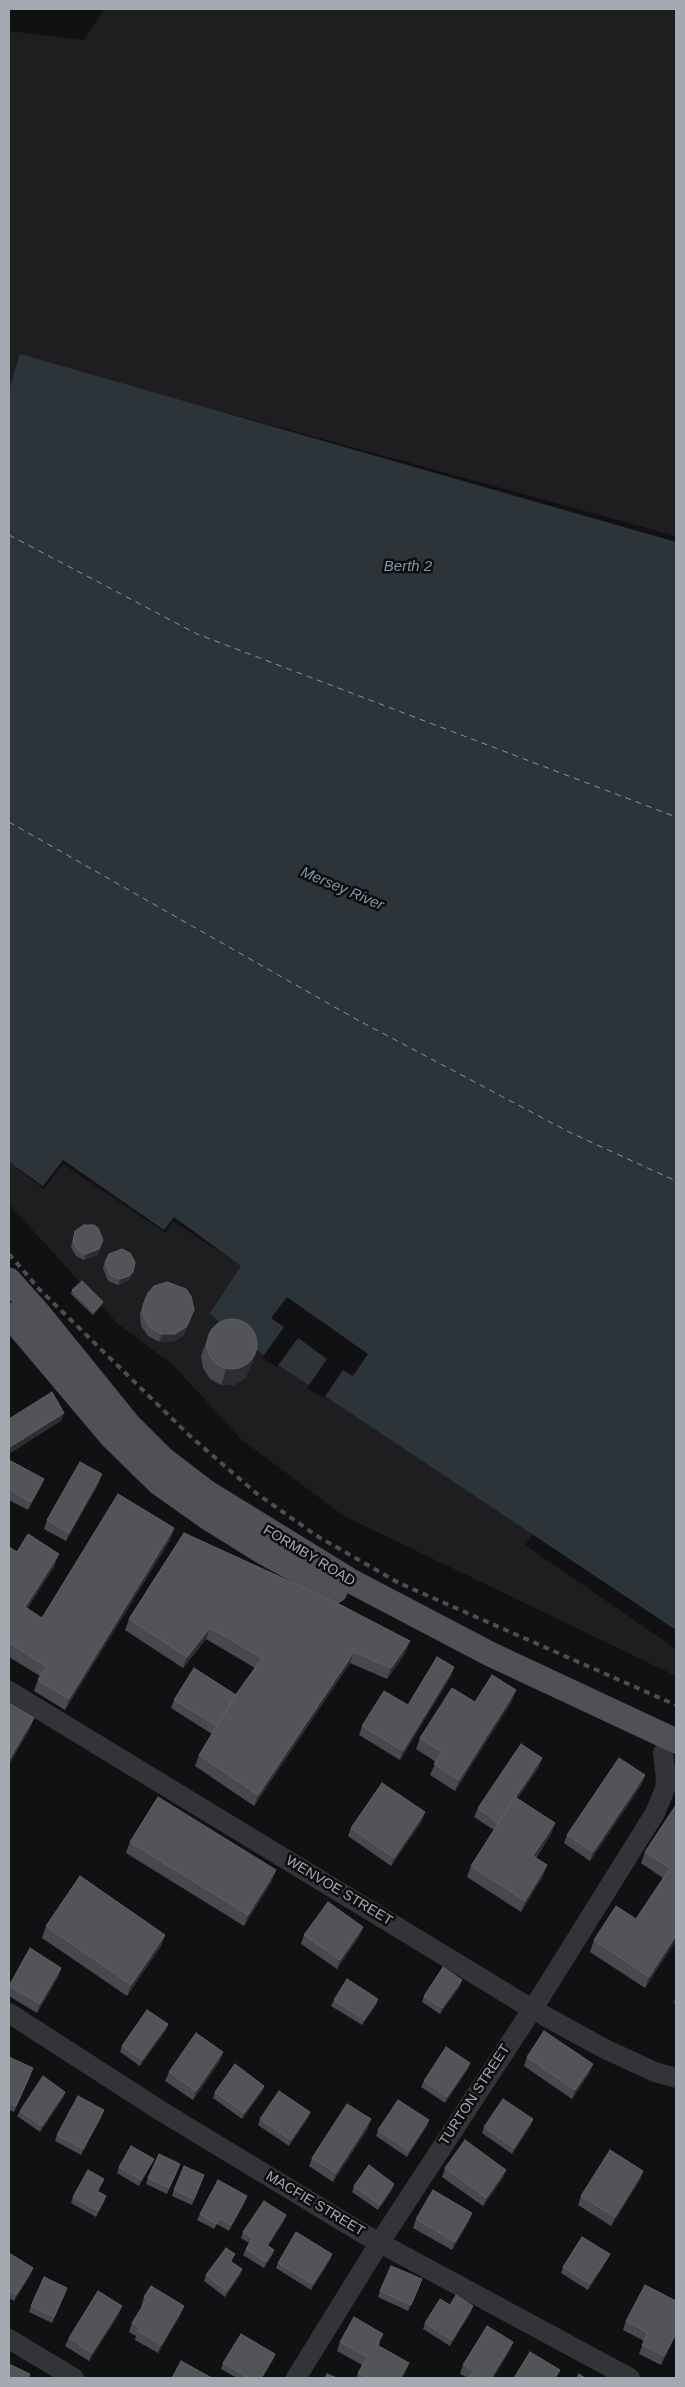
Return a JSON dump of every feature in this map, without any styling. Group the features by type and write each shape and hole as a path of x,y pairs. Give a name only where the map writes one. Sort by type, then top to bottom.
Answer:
{"main road":[{"name":"FORMBY ROAD","path":"9,1280 40,1315 129,1425 163,1459 206,1492 349,1580 672,1751"},
{"name":"FORMBY ROAD","path":"9,1315 131,1458 159,1483 210,1519 263,1552 392,1621 591,1721 672,1751"}],"street":[{"name":"WENVOE STREET","path":"9,1691 532,2008 604,2049 654,2072 676,2078"},
{"name":"TURTON STREET","path":"655,1813 665,1789 672,1751"},
{"name":"TURTON STREET","path":"296,2378 380,2242 532,2008 655,1813 676,1787"},
{"name":"MACFIE STREET","path":"9,2013 161,2111 380,2242 630,2378"},
{"path":"9,2339 74,2378"}],"shaded area":[{"path":"104,9 676,9 676,536 27,358 9,416 9,31 84,40"},
{"path":"9,1162 44,1189 63,1164 166,1233 173,1221 376,1354 537,1529 525,1545 676,1649 676,1676 344,1516 242,1440 174,1366 118,1324 9,1204"}],"water":[{"path":"20,354 676,542 676,1630 232,1334 210,1313 241,1266 174,1217 164,1230 63,1160 43,1186 9,1162 9,390"}],"pier":[{"path":"287,1297 368,1354 353,1376 343,1370 324,1398 307,1388 327,1359 298,1338 277,1367 262,1358 284,1327 271,1318"}],"building":[{"path":"84,1225 94,1225 98,1228 103,1240 99,1249 86,1254 78,1250 73,1241 75,1231"},
{"path":"122,1249 130,1253 135,1262 133,1272 129,1276 120,1279 110,1275 105,1262 109,1254"},
{"path":"82,1281 103,1302 94,1312 72,1290"},
{"path":"167,1282 186,1289 191,1296 194,1310 186,1327 175,1334 162,1334 151,1328 144,1317 143,1305 148,1293 154,1286"},
{"path":"227,1319 237,1319 250,1326 257,1339 257,1349 250,1362 237,1369 227,1369 218,1365 211,1358 207,1349 207,1339 211,1330 218,1323"},
{"path":"52,1392 64,1413 10,1447 9,1419"},
{"path":"9,1460 44,1479 31,1502 9,1489"},
{"path":"80,1462 102,1474 69,1533 47,1520"},
{"path":"118,1494 174,1528 69,1699 38,1680 46,1666 9,1643 9,1547 17,1552 28,1534 59,1554 25,1607 42,1618"},
{"path":"184,1533 333,1601 410,1641 391,1668 354,1652 258,1795 199,1755 237,1693 262,1658 210,1628 187,1657 129,1619"},
{"path":"437,1657 454,1667 403,1751 362,1726 384,1691 408,1705"},
{"path":"194,1668 236,1695 217,1726 174,1700"},
{"path":"492,1675 516,1690 459,1780 434,1764 442,1752 420,1738 452,1688 475,1702"},
{"path":"9,1703 34,1718 9,1760"},
{"path":"521,1744 542,1758 498,1823 478,1808"},
{"path":"619,1758 645,1775 593,1852 567,1835"},
{"path":"382,1783 425,1812 394,1858 351,1828"},
{"path":"158,1797 276,1870 248,1915 130,1842"},
{"path":"515,1797 555,1823 533,1856 547,1865 525,1901 471,1866"},
{"path":"676,1805 676,1935 649,1977 594,1940 616,1906 636,1919 670,1868 645,1852"},
{"path":"80,1876 165,1935 131,1985 46,1926"},
{"path":"328,1902 363,1927 340,1960 304,1935"},
{"path":"30,1948 61,1968 40,2004 9,1986"},
{"path":"443,1967 462,1980 442,2008 424,1996"},
{"path":"347,1979 378,1999 364,2020 334,2000"},
{"path":"147,2010 168,2024 142,2060 122,2046"},
{"path":"544,2031 593,2064 575,2090 527,2057"},
{"path":"196,2033 223,2052 196,2091 169,2072"},
{"path":"446,2047 470,2063 447,2097 424,2081"},
{"path":"9,2057 33,2068 16,2106 9,2103"},
{"path":"235,2064 264,2086 244,2113 215,2092"},
{"path":"43,2076 65,2092 42,2126 20,2111"},
{"path":"279,2091 310,2112 291,2140 260,2119"},
{"path":"78,2096 104,2110 83,2149 57,2135"},
{"path":"503,2099 533,2119 514,2148 484,2127"},
{"path":"398,2100 429,2120 409,2151 378,2130"},
{"path":"347,2104 371,2119 336,2173 312,2158"},
{"path":"465,2140 506,2170 486,2198 445,2168"},
{"path":"131,2146 154,2159 141,2180 119,2167"},
{"path":"610,2150 643,2171 615,2217 581,2196"},
{"path":"159,2154 180,2164 169,2188 148,2178"},
{"path":"369,2165 394,2184 380,2205 354,2186"},
{"path":"184,2166 204,2175 194,2199 174,2190"},
{"path":"88,2170 104,2179 97,2191 106,2196 98,2211 73,2197"},
{"path":"218,2180 247,2196 231,2225 219,2218 216,2224 200,2214"},
{"path":"433,2190 472,2213 455,2242 416,2219"},
{"path":"264,2201 286,2215 267,2245 274,2250 266,2262 246,2249 253,2238 243,2232"},
{"path":"296,2232 332,2254 313,2284 278,2263"},
{"path":"582,2237 610,2254 590,2284 563,2267"},
{"path":"226,2248 235,2254 230,2261 242,2269 227,2291 206,2275"},
{"path":"9,2253 33,2268 16,2295 9,2290"},
{"path":"391,2266 422,2279 411,2305 380,2291"},
{"path":"44,2277 67,2288 54,2317 31,2306"},
{"path":"645,2285 676,2301 676,2333 664,2356 642,2345 648,2333 626,2321"},
{"path":"151,2286 184,2306 161,2345 138,2331 140,2328 132,2323 147,2299 144,2297"},
{"path":"98,2291 122,2306 92,2353 69,2338"},
{"path":"456,2295 473,2306 452,2340 425,2323 440,2299 450,2305"},
{"path":"354,2317 383,2334 377,2345 409,2363 400,2378 368,2378 358,2373 367,2357 340,2342"},
{"path":"487,2326 513,2342 491,2378 469,2378 473,2371 463,2365"},
{"path":"241,2334 275,2354 261,2378 249,2378 223,2363"},
{"path":"530,2352 560,2370 555,2378 514,2378"},
{"path":"181,2361 212,2378 172,2378"},
{"path":"9,2364 30,2374 28,2378 9,2378"},
{"path":"327,2374 337,2378 325,2378"},
{"path":"579,2374 585,2378 577,2378"}],"ferry route":[{"path":"9,535 197,634 676,817"},
{"path":"9,822 354,1018 569,1132 676,1181"}],"railway":[{"path":"9,1254 39,1289 190,1436 256,1493 317,1536 399,1583 676,1705"}],"water label":[{"name":"Berth 2","path":"408,567"},
{"name":"Mersey River","path":"342,889"}]}
